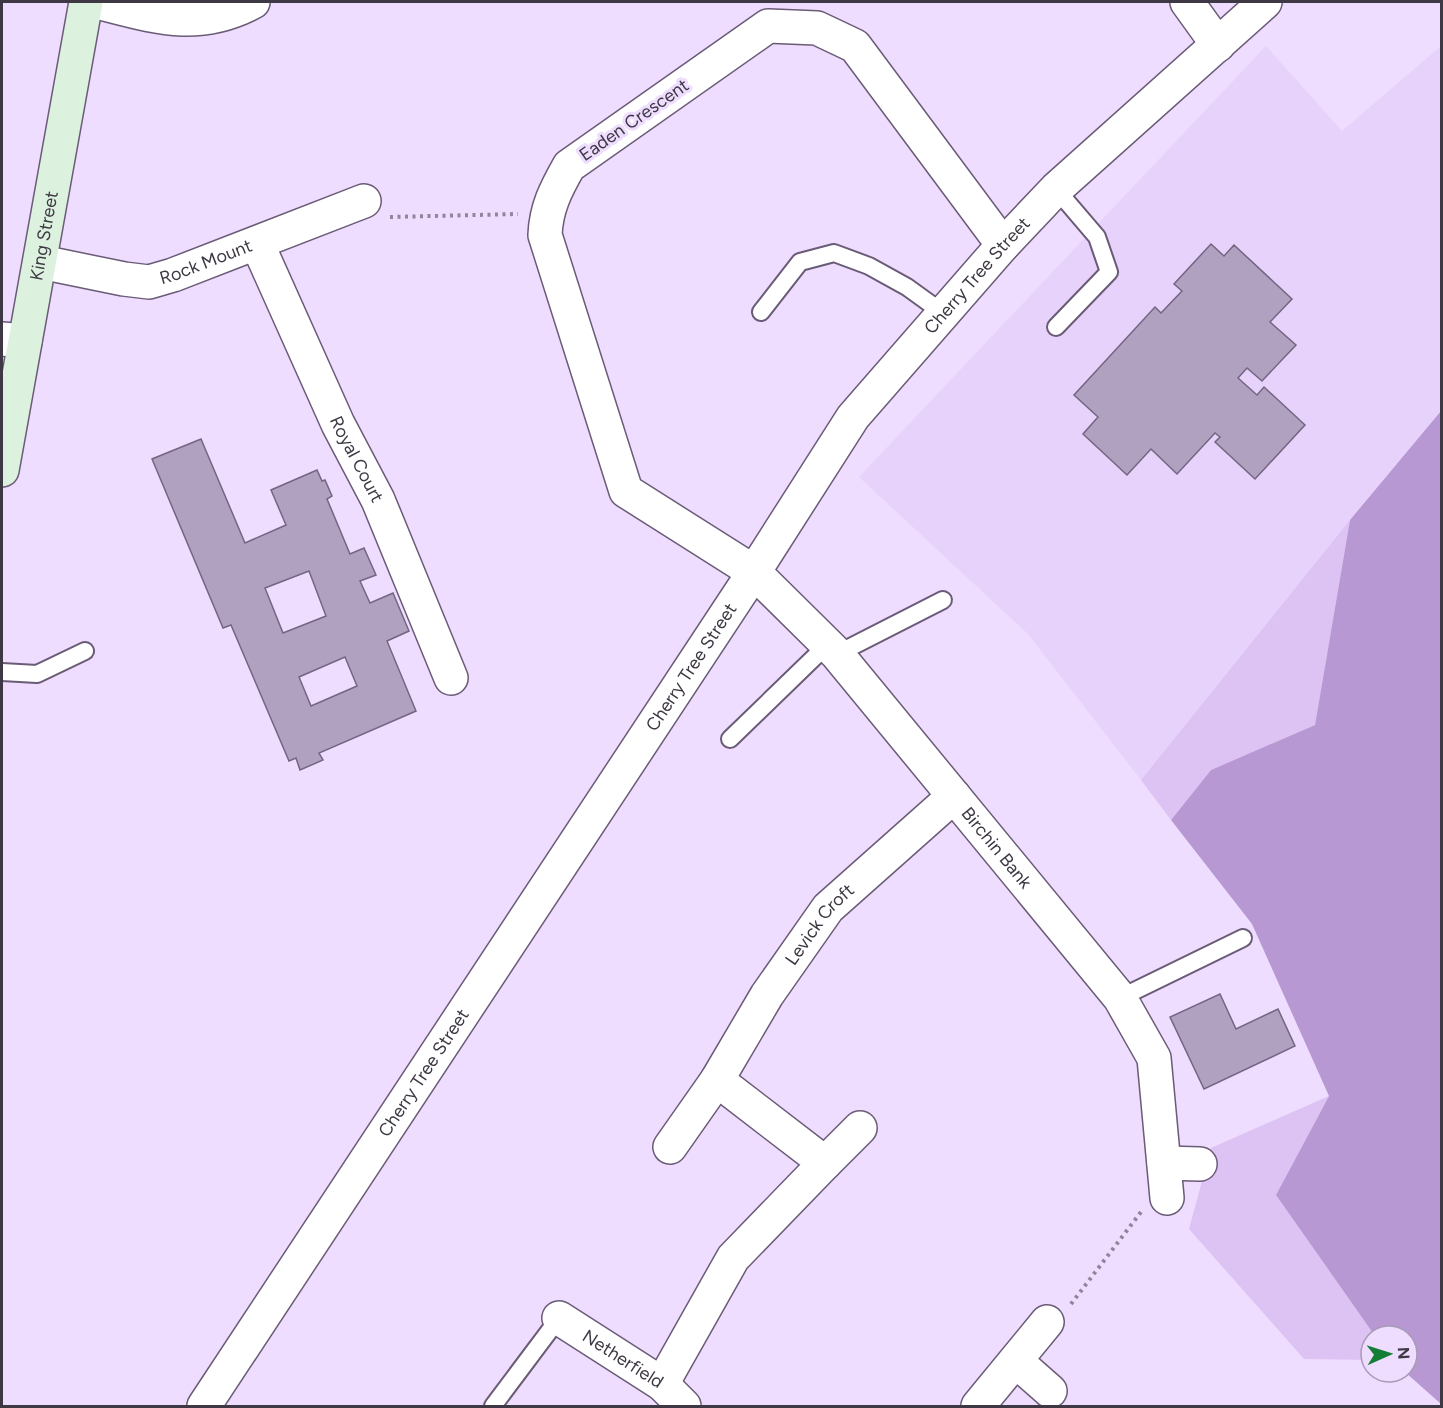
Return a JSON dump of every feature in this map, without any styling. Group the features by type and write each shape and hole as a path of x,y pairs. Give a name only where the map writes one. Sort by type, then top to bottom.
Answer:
{"main road":[{"name":"King Street","path":"2,470 13,340 41,262 86,2"}],"street":[{"path":"96,2 170,20 202,19 222,15 253,2"},
{"path":"1187,2 1218,45"},
{"name":"Cherry Tree Street","path":"204,1407 754,572 853,417 1003,245 1056,189 1265,2"},
{"name":"Eaden Crescent","path":"754,572 626,491 545,236 546,214 554,193 569,166 768,26 817,28 855,46 1003,245"},
{"name":"Rock Mount","path":"41,262 148,282 364,201"},
{"name":"Royal Court","path":"257,243 338,424 378,500 451,678"},
{"name":"Birchin Bank","path":"754,572 832,650 1120,998 1154,1058 1167,1198"},
{"name":"Levick Croft","path":"670,1146 717,1080 767,995 828,908 954,796"},
{"path":"717,1080 825,1163"},
{"path":"662,1383 733,1258 860,1128"},
{"path":"1164,1163 1200,1164"},
{"name":"Netherfield","path":"559,1318 662,1383 684,1407"},
{"path":"978,1407 1047,1322"},
{"path":"1016,1361 1050,1391"}],"lane":[{"path":"1056,189 1097,237 1109,272 1056,327"},
{"path":"761,312 800,262 834,253 869,266 907,287 943,313"},
{"path":"730,739 832,650 943,600"},
{"path":"2,672 37,674 85,651"},
{"path":"1120,998 1243,938"},
{"path":"493,1407 559,1318"}],"path":[{"path":"364,201 373,218 438,214 546,214"},
{"path":"1047,1322 1062,1317 1144,1209 1167,1198"}],"shaded area":[{"path":"1266,46 1342,131 1441,46 1441,411 1350,520 1141,780 1028,634 859,477"},
{"path":"1441,411 1441,1404 1418,1384 1419,1324 1367,1324 1276,1195 1329,1096 1252,924 1171,820 1211,770 1315,725 1350,520"},
{"path":"1350,520 1315,725 1211,770 1171,820 1141,780"},
{"path":"1329,1096 1276,1195 1367,1324 1359,1324 1359,1360 1304,1359 1189,1229 1211,1148"}],"building":[{"path":"1211,244 1224,256 1234,245 1292,299 1270,322 1296,345 1262,381 1247,368 1238,378 1257,395 1264,387 1305,425 1255,479 1215,442 1220,437 1215,433 1177,474 1151,449 1127,475 1083,434 1098,417 1074,395 1155,307 1161,313 1182,291 1174,284"},
{"path":"201,439 245,543 286,525 271,490 317,470 322,481 325,480 332,496 327,499 350,554 364,548 376,575 360,581 370,603 393,593 409,631 387,641 416,711 319,753 323,760 300,770 296,758 289,761 231,625 223,628 152,459","holes":["309,571 326,616 283,633 265,588","345,657 357,686 311,706 299,677"]},
{"path":"1220,994 1236,1029 1278,1009 1295,1046 1204,1089 1170,1017"}]}
